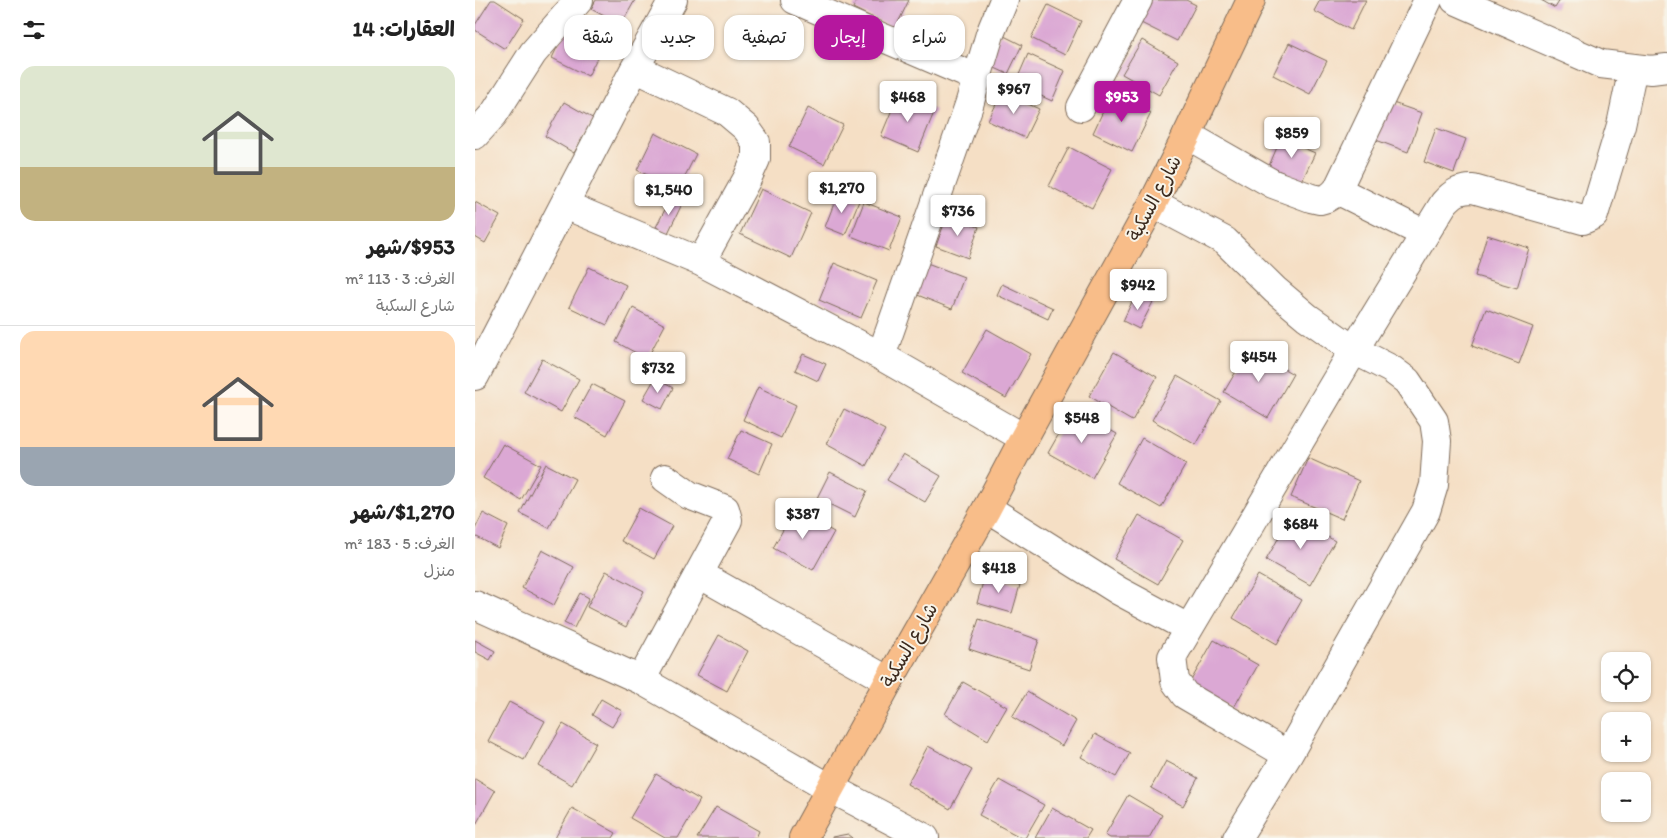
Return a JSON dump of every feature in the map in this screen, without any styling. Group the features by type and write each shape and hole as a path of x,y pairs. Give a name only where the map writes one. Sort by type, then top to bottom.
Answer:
{"main road":[{"name":"شارع السكبة","path":"803,838 889,680 987,508 1153,203 1251,0"}],"street":[{"path":"475,136 494,114 533,53 579,0"},
{"path":"475,376 635,68 673,0"},
{"path":"795,0 977,78"},
{"path":"881,356 932,214 977,78 989,34 1004,0"},
{"path":"1081,107 1138,0"},
{"path":"1187,135 1273,184 1304,196 1321,200 1332,195 1337,190 1428,0"},
{"path":"1455,0 1601,64 1651,70 1667,68"},
{"path":"635,68 727,112 746,128 755,142 756,160 701,262"},
{"path":"1288,755 1185,695 1175,681 1172,657 1354,350 1444,203 1452,193 1461,189 1473,189 1583,220 1594,215 1621,125 1633,68"},
{"path":"1337,190 1425,234"},
{"path":"1153,203 1225,241 1275,290 1301,312 1354,350 1391,369 1407,381 1434,421 1437,442 1434,485 1426,511 1288,755 1237,838"},
{"path":"565,205 701,262 881,356 1024,438"},
{"path":"641,680 728,520 725,509 689,495 665,478"},
{"path":"987,508 1119,591 1188,628"},
{"path":"699,574 889,680"},
{"path":"475,605 641,680 830,788 925,838"}],"building":[{"path":"491,0 495,0 524,19 505,49 475,30 475,25"},
{"path":"596,0 635,0 627,15 602,15 591,9"},
{"path":"857,0 909,0 902,15 894,15 894,28 884,24 884,15 867,15 853,8"},
{"path":"1148,0 1186,0 1196,5 1177,41 1137,21"},
{"path":"1320,0 1366,0 1351,30 1314,11"},
{"path":"1541,0 1560,0 1555,8"},
{"path":"1048,5 1081,21 1065,55 1031,38"},
{"path":"564,33 564,60 596,60 588,76 552,58"},
{"path":"1000,34 1022,45 1008,74 986,64"},
{"path":"1142,40 1178,61 1159,95 1122,74"},
{"path":"1289,43 1327,61 1310,94 1273,75"},
{"path":"1028,54 1065,71 1052,101 1015,84"},
{"path":"1002,92 1039,109 1025,138 988,121"},
{"path":"1111,94 1151,113 1132,152 1093,133"},
{"path":"898,95 935,110 918,152 881,136"},
{"path":"564,102 594,119 574,153 545,136"},
{"path":"1390,102 1422,113 1408,152 1376,140"},
{"path":"808,108 843,125 824,164 789,147"},
{"path":"1436,128 1466,139 1454,173 1424,162"},
{"path":"655,133 696,154 678,190 637,170"},
{"path":"1281,138 1315,153 1302,181 1269,166"},
{"path":"1069,147 1112,169 1092,208 1049,186"},
{"path":"761,189 811,213 791,258 740,234"},
{"path":"838,193 859,201 845,235 825,227"},
{"path":"671,198 682,204 668,233 656,227"},
{"path":"475,202 500,216 485,243 475,237"},
{"path":"864,202 902,217 889,251 851,236"},
{"path":"947,216 979,227 968,258 936,246"},
{"path":"1487,235 1529,248 1517,288 1475,276"},
{"path":"834,263 877,281 861,318 819,300"},
{"path":"927,263 964,277 952,309 915,294"},
{"path":"589,267 626,285 607,325 569,307"},
{"path":"1002,284 1053,308 1048,319 997,295"},
{"path":"1136,293 1153,302 1139,329 1123,321"},
{"path":"633,308 665,325 647,359 616,342"},
{"path":"1486,309 1533,327 1519,364 1472,346"},
{"path":"987,329 1031,354 1006,398 962,373"},
{"path":"1249,349 1293,374 1268,418 1224,392"},
{"path":"1114,352 1157,377 1132,421 1089,396"},
{"path":"803,354 826,364 818,381 795,370"},
{"path":"542,359 579,379 561,412 524,392"},
{"path":"1177,376 1221,401 1196,445 1152,420"},
{"path":"655,378 673,388 662,409 643,399"},
{"path":"592,384 625,401 607,435 574,417"},
{"path":"758,387 796,405 781,438 743,420"},
{"path":"844,409 885,430 866,466 826,444"},
{"path":"1073,409 1117,434 1092,478 1048,453"},
{"path":"741,430 772,444 759,474 727,459"},
{"path":"1142,438 1186,464 1161,508 1117,483"},
{"path":"503,444 541,465 521,500 483,478"},
{"path":"903,454 941,476 925,502 887,480"},
{"path":"1308,458 1359,481 1342,519 1291,497"},
{"path":"546,464 575,479 549,528 520,513"},
{"path":"830,472 867,491 855,517 817,498"},
{"path":"639,508 672,526 654,559 621,541"},
{"path":"794,510 834,532 813,570 773,548"},
{"path":"483,513 508,526 498,548 475,536 475,529"},
{"path":"1139,515 1183,540 1158,584 1114,559"},
{"path":"1291,516 1335,541 1310,585 1266,560"},
{"path":"542,550 574,567 554,605 522,588"},
{"path":"606,571 644,591 626,627 587,607"},
{"path":"985,575 1020,585 1012,613 977,603"},
{"path":"1258,575 1302,600 1277,644 1233,618"},
{"path":"580,593 589,598 574,628 564,623"},
{"path":"979,619 1039,640 1029,669 969,649"},
{"path":"719,635 748,651 727,691 697,675"},
{"path":"475,640 495,651 490,660 475,652"},
{"path":"1214,640 1258,665 1233,709 1189,684"},
{"path":"963,682 1007,707 988,740 945,714"},
{"path":"1027,692 1076,721 1062,746 1012,717"},
{"path":"601,699 622,711 612,727 592,715"},
{"path":"509,702 545,721 524,760 488,741"},
{"path":"563,724 596,743 572,785 539,766"},
{"path":"1095,734 1130,753 1116,777 1081,757"},
{"path":"928,746 972,770 950,809 907,784"},
{"path":"1166,761 1198,778 1183,806 1151,788"},
{"path":"656,774 700,800 678,838 665,838 630,818"},
{"path":"475,779 495,791 475,826"},
{"path":"999,780 1044,805 1025,838 979,815"},
{"path":"1128,795 1162,815 1149,838 1110,838 1105,835"},
{"path":"716,807 759,831 756,838 697,838"},
{"path":"572,808 616,833 613,838 555,838"},
{"path":"1052,808 1091,830 1086,838 1035,838"},
{"path":"848,834 853,838 832,838 832,837"}]}
